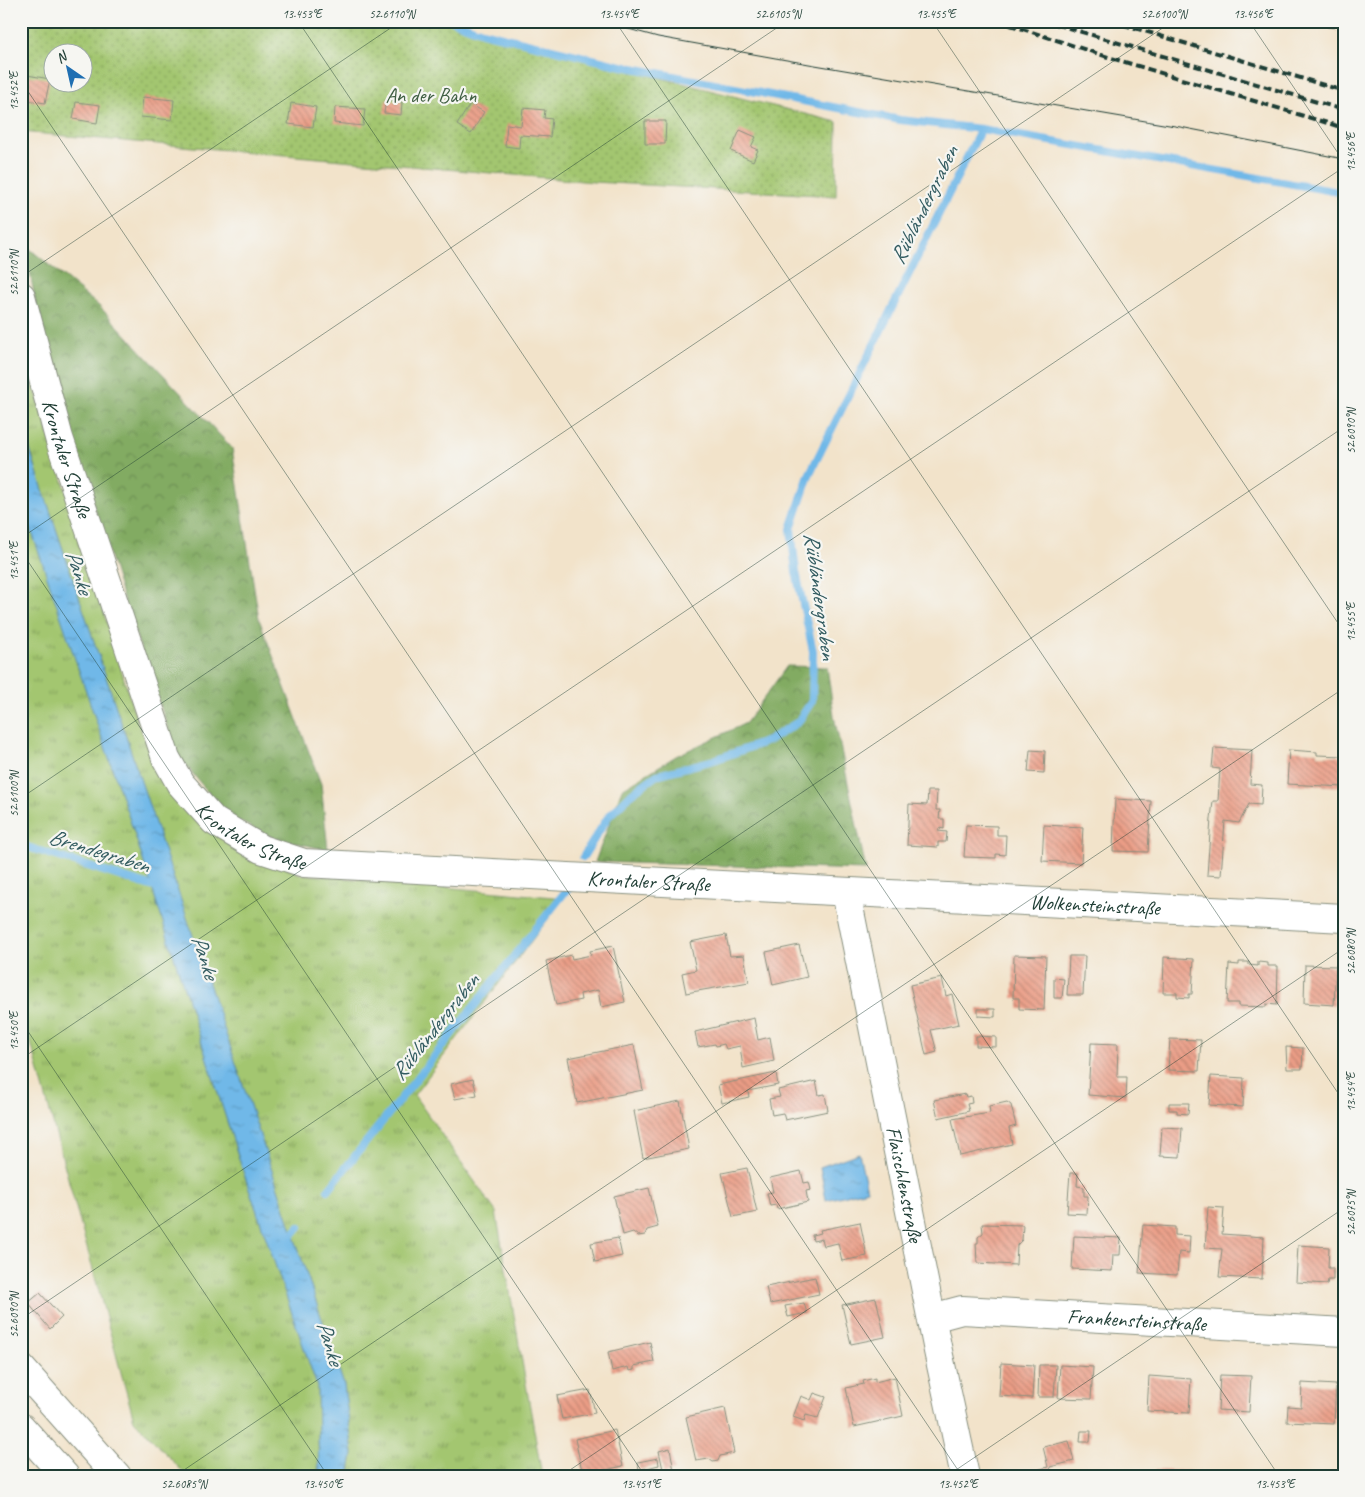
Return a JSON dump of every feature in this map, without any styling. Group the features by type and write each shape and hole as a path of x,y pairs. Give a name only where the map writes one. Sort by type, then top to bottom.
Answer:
{"main road":[{"name":"Krontaler Straße","path":"21,296 59,438 166,758 180,783 214,821 261,849 304,863 846,892"},
{"name":"Wolkensteinstraße","path":"846,892 1344,918"},
{"name":"Flaischlenstraße","path":"846,892 965,1476"},
{"name":"Frankensteinstraße","path":"932,1318 962,1310 1344,1332"},
{"path":"21,1368 117,1476"},
{"path":"21,1427 65,1476"}],"green space":[{"name":"An der Bahn","path":"21,21 443,21 493,36 837,122 836,196 594,182 21,132"},
{"path":"25,245 100,307 232,448 259,619 321,784 328,850 274,838 226,815 177,754 121,592 43,343"},
{"path":"21,344 137,721 163,780 299,874 564,898 414,1095 496,1212 542,1476 349,1476 353,1454 344,1385 21,422"},
{"path":"21,499 134,832 243,1171 317,1386 319,1476 187,1476 134,1420 21,1006"},
{"path":"787,666 827,667 834,716 866,870 595,862 622,789 676,756 746,723"}],"water":[{"path":"21,422 344,1385 353,1454 349,1476 319,1476 317,1386 243,1171 134,832 24,509 21,499"},
{"path":"859,1153 867,1190 826,1200 820,1167"}],"building":[{"path":"21,74 42,78 42,92 47,92 45,103 21,99"},
{"path":"143,97 174,100 172,120 141,117"},
{"path":"386,100 402,102 401,115 384,113"},
{"path":"76,102 100,105 97,123 73,119"},
{"path":"291,103 316,107 313,127 288,124"},
{"path":"470,104 484,112 471,134 457,125"},
{"path":"335,107 365,109 363,126 334,123"},
{"path":"523,108 545,110 544,118 552,119 550,137 520,135 519,148 505,146 507,124 521,126"},
{"path":"645,121 666,121 665,144 645,144"},
{"path":"740,130 756,137 751,147 758,150 753,161 731,151"},
{"path":"1214,748 1252,750 1250,784 1262,785 1261,805 1249,804 1239,823 1225,821 1221,876 1207,875 1213,801 1218,801 1220,769 1212,768"},
{"path":"1030,750 1045,751 1044,773 1028,772"},
{"path":"1289,750 1317,752 1317,755 1344,756 1344,787 1287,784"},
{"path":"928,791 937,791 936,810 940,810 939,819 944,819 944,829 939,828 938,831 947,832 946,842 938,842 938,847 907,845 909,804 927,805"},
{"path":"1115,799 1151,801 1148,852 1113,851"},
{"path":"966,825 997,826 997,835 1006,835 1005,855 996,854 996,858 964,857"},
{"path":"1044,825 1083,827 1081,863 1042,861"},
{"path":"726,935 730,956 744,955 749,982 686,993 682,973 696,970 690,942"},
{"path":"799,945 807,977 773,985 766,952"},
{"path":"613,946 625,1002 601,1007 598,990 580,994 581,1000 556,1005 546,961 571,955 572,959 591,955 590,951"},
{"path":"1014,955 1046,956 1044,1010 1019,1009 1019,998 1013,998"},
{"path":"1069,956 1085,956 1083,995 1067,995"},
{"path":"1164,957 1194,959 1192,994 1189,994 1189,998 1177,997 1177,993 1163,993"},
{"path":"1239,962 1249,962 1249,965 1258,966 1258,962 1268,963 1268,966 1278,966 1277,1005 1266,1004 1266,1007 1238,1006 1238,1003 1227,1003 1229,964 1239,965"},
{"path":"1305,965 1336,966 1334,1005 1304,1003"},
{"path":"942,978 946,996 952,994 959,1024 931,1030 937,1052 926,1055 910,985"},
{"path":"1054,978 1064,979 1062,998 1054,998"},
{"path":"978,1009 995,1009 995,1017 978,1016"},
{"path":"754,1018 758,1040 770,1037 774,1061 743,1068 740,1046 726,1049 724,1044 698,1047 695,1032"},
{"path":"976,1036 996,1037 996,1047 976,1046"},
{"path":"1170,1039 1201,1040 1199,1071 1168,1070"},
{"path":"1091,1043 1118,1044 1117,1077 1127,1077 1126,1098 1088,1095"},
{"path":"634,1045 643,1090 577,1103 568,1058"},
{"path":"1286,1047 1303,1048 1302,1069 1287,1069"},
{"path":"776,1073 778,1085 748,1091 749,1097 722,1103 718,1085"},
{"path":"1211,1076 1244,1078 1243,1107 1209,1105"},
{"path":"473,1079 477,1095 455,1099 451,1084"},
{"path":"816,1081 819,1095 825,1094 828,1111 785,1120 783,1113 772,1115 769,1099 780,1097 778,1090"},
{"path":"965,1094 966,1097 971,1096 972,1103 967,1104 969,1111 938,1118 934,1100"},
{"path":"680,1101 689,1149 643,1158 634,1111"},
{"path":"1007,1102 1011,1105 1016,1126 1009,1128 1012,1144 960,1156 952,1119 990,1113 989,1106"},
{"path":"1169,1103 1189,1103 1188,1114 1177,1113 1177,1110 1169,1110"},
{"path":"1162,1127 1182,1128 1180,1157 1160,1156"},
{"path":"747,1168 757,1212 733,1217 722,1173"},
{"path":"801,1171 804,1183 809,1182 811,1190 806,1191 808,1202 777,1209 776,1205 770,1206 767,1193 773,1192 770,1178"},
{"path":"1070,1173 1078,1173 1077,1186 1084,1187 1084,1196 1088,1196 1087,1214 1067,1213"},
{"path":"649,1188 658,1227 647,1230 645,1235 638,1236 633,1232 623,1235 614,1196"},
{"path":"1208,1207 1224,1208 1222,1234 1264,1237 1262,1279 1219,1277 1222,1249 1205,1248"},
{"path":"860,1222 867,1256 842,1261 838,1243 824,1246 822,1239 813,1241 812,1235 821,1233 820,1230"},
{"path":"982,1224 1023,1225 1022,1240 1017,1245 1016,1265 977,1263 976,1243 978,1243 978,1237 983,1233"},
{"path":"1143,1225 1175,1227 1175,1235 1190,1236 1189,1253 1179,1252 1177,1275 1139,1273"},
{"path":"1074,1236 1121,1238 1120,1255 1113,1255 1112,1271 1072,1269"},
{"path":"618,1238 622,1256 595,1262 591,1243"},
{"path":"1298,1245 1329,1247 1328,1268 1333,1268 1333,1280 1328,1280 1327,1284 1296,1282"},
{"path":"815,1277 819,1294 770,1304 766,1287"},
{"path":"40,1293 62,1317 50,1329 28,1303"},
{"path":"876,1298 885,1337 851,1344 842,1305"},
{"path":"804,1303 807,1313 788,1317 785,1306"},
{"path":"650,1342 654,1362 634,1366 634,1370 629,1371 628,1367 612,1371 608,1352"},
{"path":"1001,1363 1034,1365 1032,1398 999,1396"},
{"path":"1039,1365 1056,1365 1054,1397 1038,1397"},
{"path":"1060,1365 1093,1367 1091,1399 1058,1398"},
{"path":"1220,1375 1251,1376 1249,1412 1218,1410"},
{"path":"1149,1376 1191,1379 1189,1413 1147,1411"},
{"path":"895,1377 903,1416 854,1427 846,1388 864,1384 863,1381 875,1378 875,1382"},
{"path":"1302,1383 1336,1385 1334,1424 1287,1422 1288,1406 1301,1407"},
{"path":"590,1390 595,1413 562,1419 557,1396"},
{"path":"814,1393 826,1397 818,1418 806,1415 804,1421 793,1417 801,1396 811,1400"},
{"path":"725,1408 734,1453 720,1456 718,1461 713,1462 709,1459 696,1461 686,1417"},
{"path":"615,1430 623,1466 583,1475 575,1439"},
{"path":"1081,1431 1091,1431 1090,1442 1080,1442"},
{"path":"1069,1441 1074,1461 1050,1467 1052,1476 1015,1476 1048,1467 1043,1447"},
{"path":"670,1448 674,1471 664,1474 659,1451"},
{"path":"658,1458 659,1465 639,1470 638,1462"},
{"path":"1155,1470 1190,1471 1190,1476 1154,1476"}],"waterway":[{"path":"453,21 482,32 617,65 900,120 981,129 1344,193"},
{"name":"Rübländergraben","path":"583,857 608,817 632,793 657,775 714,760 768,741 798,722 812,701 813,651 796,572 791,529 809,475 981,129"},
{"name":"Brendegraben","path":"21,845 160,889"},
{"name":"Rübländergraben","path":"328,1190 569,887"},
{"name":"Rübländergraben","path":"287,1241 299,1227"}],"tram line":[{"path":"599,21 658,37 1175,126 1344,159"}],"railway":[{"path":"998,21 1108,57 1344,128"},
{"path":"1045,21 1344,110"},
{"path":"1111,21 1344,91"},
{"path":"1303,21 1344,28"}],"water label":[{"name":"Panke","path":"79,572"},
{"name":"Panke","path":"205,957"},
{"name":"Panke","path":"330,1343"}]}
